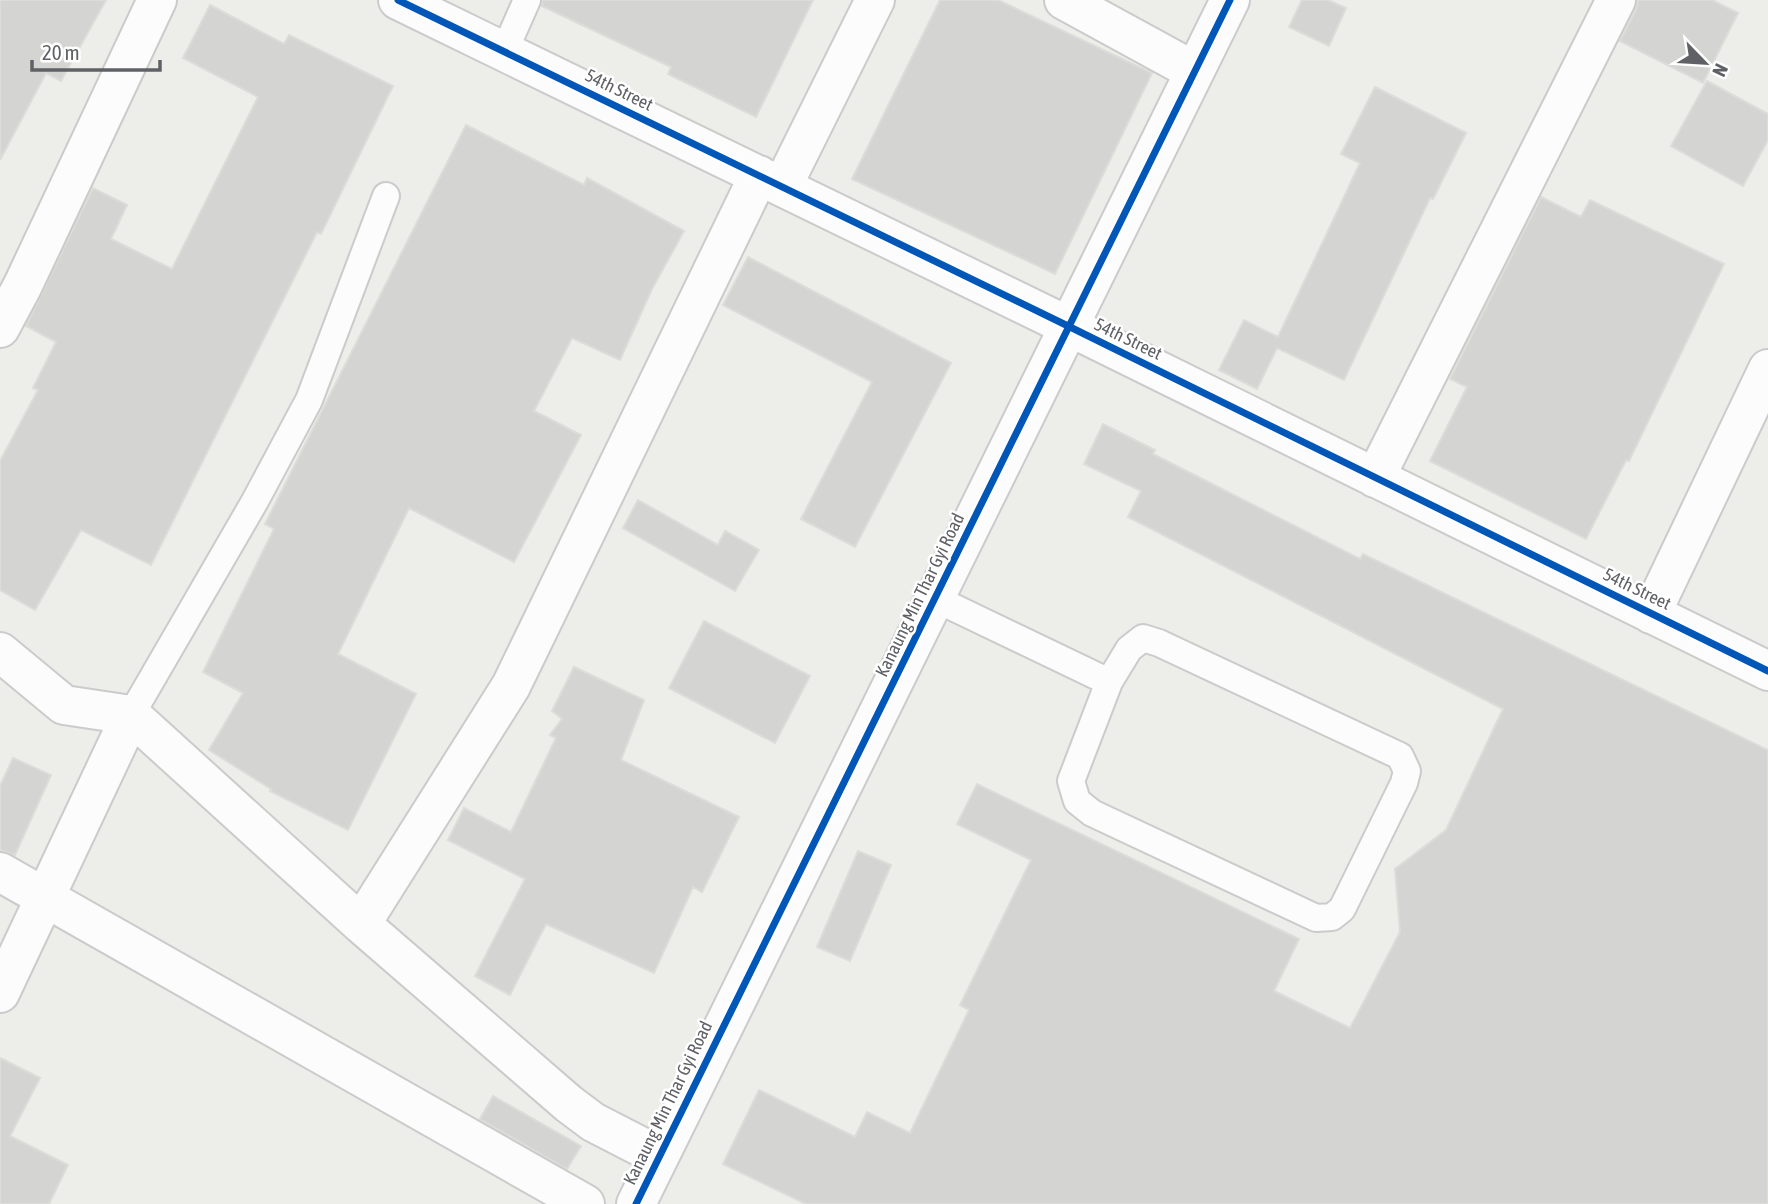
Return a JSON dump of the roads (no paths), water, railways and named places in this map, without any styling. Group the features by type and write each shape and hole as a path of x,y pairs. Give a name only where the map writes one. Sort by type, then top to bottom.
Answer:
{"street":[{"path":"0,327 23,285 157,0"},
{"name":"54th Street","path":"398,0 1768,671"},
{"path":"361,923 511,687 770,181 875,0"},
{"path":"1064,0 1195,71"},
{"name":"Kanaung Min Thar Gyi Road","path":"642,1202 659,1156 1230,0"},
{"path":"1375,478 1616,0"},
{"path":"1651,614 1768,369"},
{"path":"0,652 64,705 131,715 361,923 569,1104 593,1122 659,1156"},
{"path":"0,993 131,715"},
{"path":"0,872 585,1204"}],"lane":[{"path":"504,51 527,0"},
{"path":"131,715 268,478 309,400 386,196"},
{"path":"936,599 1109,681"},
{"path":"1143,638 1159,643 1400,756 1408,771 1404,783 1342,909 1332,917 1316,918 1092,813 1077,801 1071,781 1109,681 1129,649 1143,638"}]}
